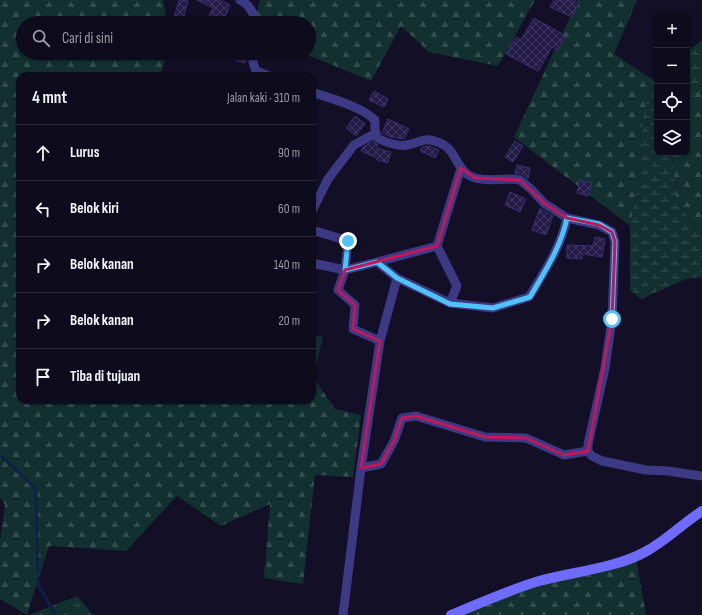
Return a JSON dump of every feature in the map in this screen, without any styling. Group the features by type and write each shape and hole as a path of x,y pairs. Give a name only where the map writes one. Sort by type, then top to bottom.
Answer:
{"street":[{"path":"240,0 247,4 255,16"},
{"path":"253,60 256,71 258,72"},
{"path":"316,93 371,116 375,120 376,133 379,138 398,146 407,146 420,140 440,143 454,154 461,168 468,175 475,178 520,180 544,203 567,218 599,224 612,232 615,242 612,319 604,368 588,444 588,451 592,456 602,461 646,470 668,471 702,476"},
{"path":"316,203 328,179 354,145 376,133"},
{"path":"450,304 457,286 437,246 461,168"},
{"path":"377,262 397,278 450,304 493,308 530,297 554,257 564,234 567,218"},
{"path":"316,231 348,241 345,270 338,290 355,305 353,329 380,341"},
{"path":"316,265 345,270 437,246"},
{"path":"343,615 361,468 380,341 397,278"},
{"path":"361,468 381,464 394,441 402,418 416,416 485,437 526,438 564,455 588,451"},
{"path":"451,615 505,592 540,581 627,560 662,542 702,511"}],"highlighted area":[{"path":"461,168 475,178 520,180 544,203 567,218 599,225 612,232 615,242 612,319 588,451 564,455 526,438 485,437 416,416 402,418 394,441 381,464 361,468 380,341 353,329 355,305 338,290 345,270 437,246"}],"green space":[{"path":"0,0 163,0 166,16 16,16 16,60 165,60 161,72 16,72 16,404 316,404 316,381 335,409 361,415 353,477 315,475 303,584 264,578 270,504 221,526 177,496 126,551 49,546 27,615 0,599 0,540 5,505 0,497"},
{"path":"260,0 535,0 498,66 429,52 401,26 371,81 316,58 316,16 256,16"},
{"path":"578,0 637,0 614,54 653,80 643,113 640,176 630,226 514,137"},
{"path":"702,40 702,83 690,102 690,84 690,50"},
{"path":"654,79 654,156 673,156 676,197 696,232 702,234 702,277 686,279 641,299 630,290 630,226 640,176 643,113"},
{"path":"702,83 702,234 696,232 676,197 673,156 690,156 690,102"},
{"path":"316,336 323,337 316,365"},
{"path":"636,558 646,615 453,615 536,580"},
{"path":"77,596 93,615 29,615"}],"building":[{"path":"179,0 188,0 184,16 175,16"},
{"path":"197,0 220,0 230,5 225,16 209,16 213,8"},
{"path":"554,0 572,0 579,3 572,17 550,7"},
{"path":"534,18 566,36 558,50 552,47 538,71 506,54 516,37 521,40"},
{"path":"234,60 246,60 245,63"},
{"path":"374,91 388,99 384,107 369,100"},
{"path":"355,116 365,124 356,136 346,128"},
{"path":"388,119 409,129 404,139 391,137 382,133"},
{"path":"373,141 378,145 377,148 391,152 388,163 377,160 377,158 361,151 363,147"},
{"path":"515,141 523,146 513,162 505,157"},
{"path":"429,146 439,150 435,158 420,151 422,147"},
{"path":"517,165 530,168 528,179 522,174 515,173"},
{"path":"580,180 592,183 588,196 577,193"},
{"path":"510,192 526,199 520,212 505,205"},
{"path":"540,208 553,216 546,235 532,230"},
{"path":"595,237 605,239 602,257 582,254 582,259 567,258 567,245 593,246"}],"waterway":[{"path":"0,455 36,489 38,585 56,615"}],"route":[{"path":"348,241 345,270 377,262 397,278 450,304 493,308 530,297 554,257 564,234 567,218 599,224 612,232 615,242 612,319"}]}
